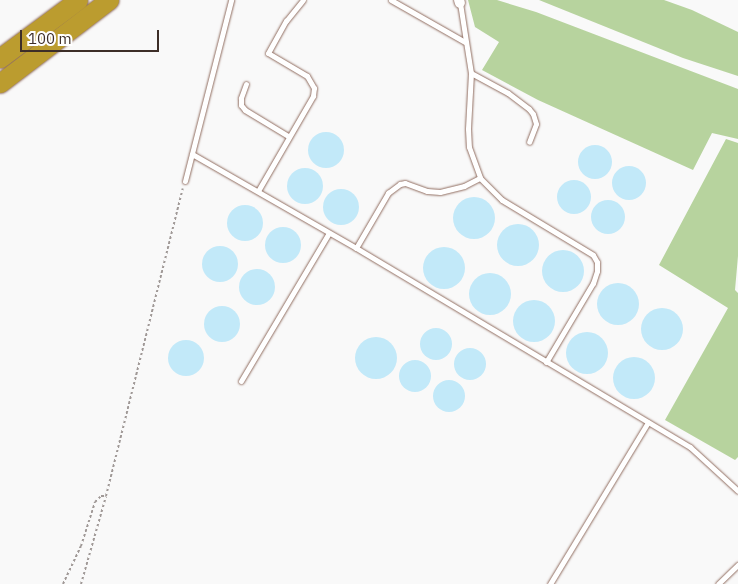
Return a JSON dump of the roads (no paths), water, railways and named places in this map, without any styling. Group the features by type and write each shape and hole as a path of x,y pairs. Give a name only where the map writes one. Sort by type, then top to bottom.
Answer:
{"highway":[{"path":"0,58 78,0"},
{"path":"0,83 109,0"}],"lane":[{"path":"185,181 231,0"},
{"path":"258,191 288,136 313,96 314,88 307,76 268,53 286,21 303,0"},
{"path":"391,0 465,42"},
{"path":"459,1 471,73 469,147 480,178 502,200 593,255 597,262 597,271 593,283 546,362"},
{"path":"471,73 508,93 529,109 533,114 536,124 529,142"},
{"path":"246,84 241,98 245,110 288,136"},
{"path":"192,154 356,248 690,447 738,490"},
{"path":"356,248 388,193 400,184 405,183 427,191 440,192 452,191 480,178"},
{"path":"241,381 329,233"},
{"path":"550,584 648,422"},
{"path":"718,584 738,565"}],"water":[{"path":"326,132 333,133 339,137 343,143 343,157 339,163 333,167 326,168 319,167 313,163 309,157 308,150 309,143 313,137 319,133"},
{"path":"595,145 602,146 607,150 611,155 611,169 607,174 602,178 595,179 588,178 583,174 579,169 578,162 579,155 583,150 588,146"},
{"path":"629,166 636,167 641,171 645,176 645,190 641,195 636,199 629,200 622,199 617,195 613,190 612,183 613,176 617,171 622,167"},
{"path":"305,168 312,169 318,173 322,179 322,193 318,199 312,203 305,204 298,203 292,199 288,193 287,186 288,179 292,173 298,169"},
{"path":"574,180 581,181 586,185 590,190 590,204 586,209 581,213 574,214 567,213 562,209 558,204 557,197 558,190 562,185 567,181"},
{"path":"341,189 348,190 354,194 358,200 358,214 354,220 348,224 341,225 334,224 328,220 324,214 323,207 324,200 328,194 334,190"},
{"path":"478,197 486,200 492,206 495,218 492,230 486,236 470,239 462,236 456,230 453,214 456,206 462,200"},
{"path":"608,200 615,201 620,205 624,210 624,224 620,229 615,233 608,234 601,233 596,229 592,224 591,217 592,210 596,205 601,201"},
{"path":"245,205 252,206 258,210 262,216 262,230 258,236 252,240 245,241 238,240 232,236 228,230 227,223 228,216 232,210 238,206"},
{"path":"522,224 530,227 536,233 539,245 536,257 530,263 514,266 506,263 500,257 497,241 500,233 506,227"},
{"path":"283,227 290,228 296,232 300,238 300,252 296,258 290,262 283,263 276,262 270,258 266,252 265,245 266,238 270,232 276,228"},
{"path":"220,246 227,247 233,251 237,257 237,271 233,277 227,281 220,282 213,281 207,277 203,271 202,264 203,257 207,251 213,247"},
{"path":"448,247 456,250 462,256 465,268 462,280 456,286 440,289 432,286 426,280 423,264 426,256 432,250"},
{"path":"567,250 575,253 581,259 584,271 581,283 575,289 559,292 551,289 545,283 542,267 545,259 551,253"},
{"path":"257,269 264,270 270,274 274,280 274,294 270,300 264,304 257,305 250,304 244,300 240,294 239,287 240,280 244,274 250,270"},
{"path":"494,273 502,276 508,282 511,294 508,306 502,312 486,315 478,312 472,306 469,290 472,282 478,276"},
{"path":"622,283 630,286 636,292 639,304 636,316 630,322 614,325 606,322 600,316 597,300 600,292 606,286"},
{"path":"538,300 546,303 552,309 555,321 552,333 546,339 530,342 522,339 516,333 513,317 516,309 522,303"},
{"path":"222,306 229,307 235,311 239,317 239,331 235,337 229,341 222,342 215,341 209,337 205,331 204,324 205,317 209,311 215,307"},
{"path":"666,308 674,311 680,317 683,329 680,341 674,347 658,350 650,347 644,341 641,325 644,317 650,311"},
{"path":"436,328 442,329 447,333 451,338 451,350 447,355 442,359 436,360 430,359 425,355 421,350 420,344 421,338 425,333 430,329"},
{"path":"591,332 599,335 605,341 608,353 605,365 599,371 583,374 575,371 569,365 566,349 569,341 575,335"},
{"path":"380,337 388,340 394,346 397,358 394,370 388,376 372,379 364,376 358,370 355,354 358,346 364,340"},
{"path":"186,340 193,341 199,345 203,351 203,365 199,371 193,375 186,376 179,375 173,371 169,365 168,358 169,351 173,345 179,341"},
{"path":"470,348 476,349 481,353 485,358 485,370 481,375 476,379 470,380 464,379 459,375 455,370 454,364 455,358 459,353 464,349"},
{"path":"638,357 646,360 652,366 655,378 652,390 646,396 630,399 622,396 616,390 613,374 616,366 622,360"},
{"path":"415,360 421,361 426,365 430,370 430,382 426,387 421,391 415,392 409,391 404,387 400,382 399,376 400,370 404,365 409,361"},
{"path":"449,380 455,381 460,385 464,390 464,402 460,407 455,411 449,412 443,411 438,407 434,402 433,396 434,390 438,385 443,381"}]}
